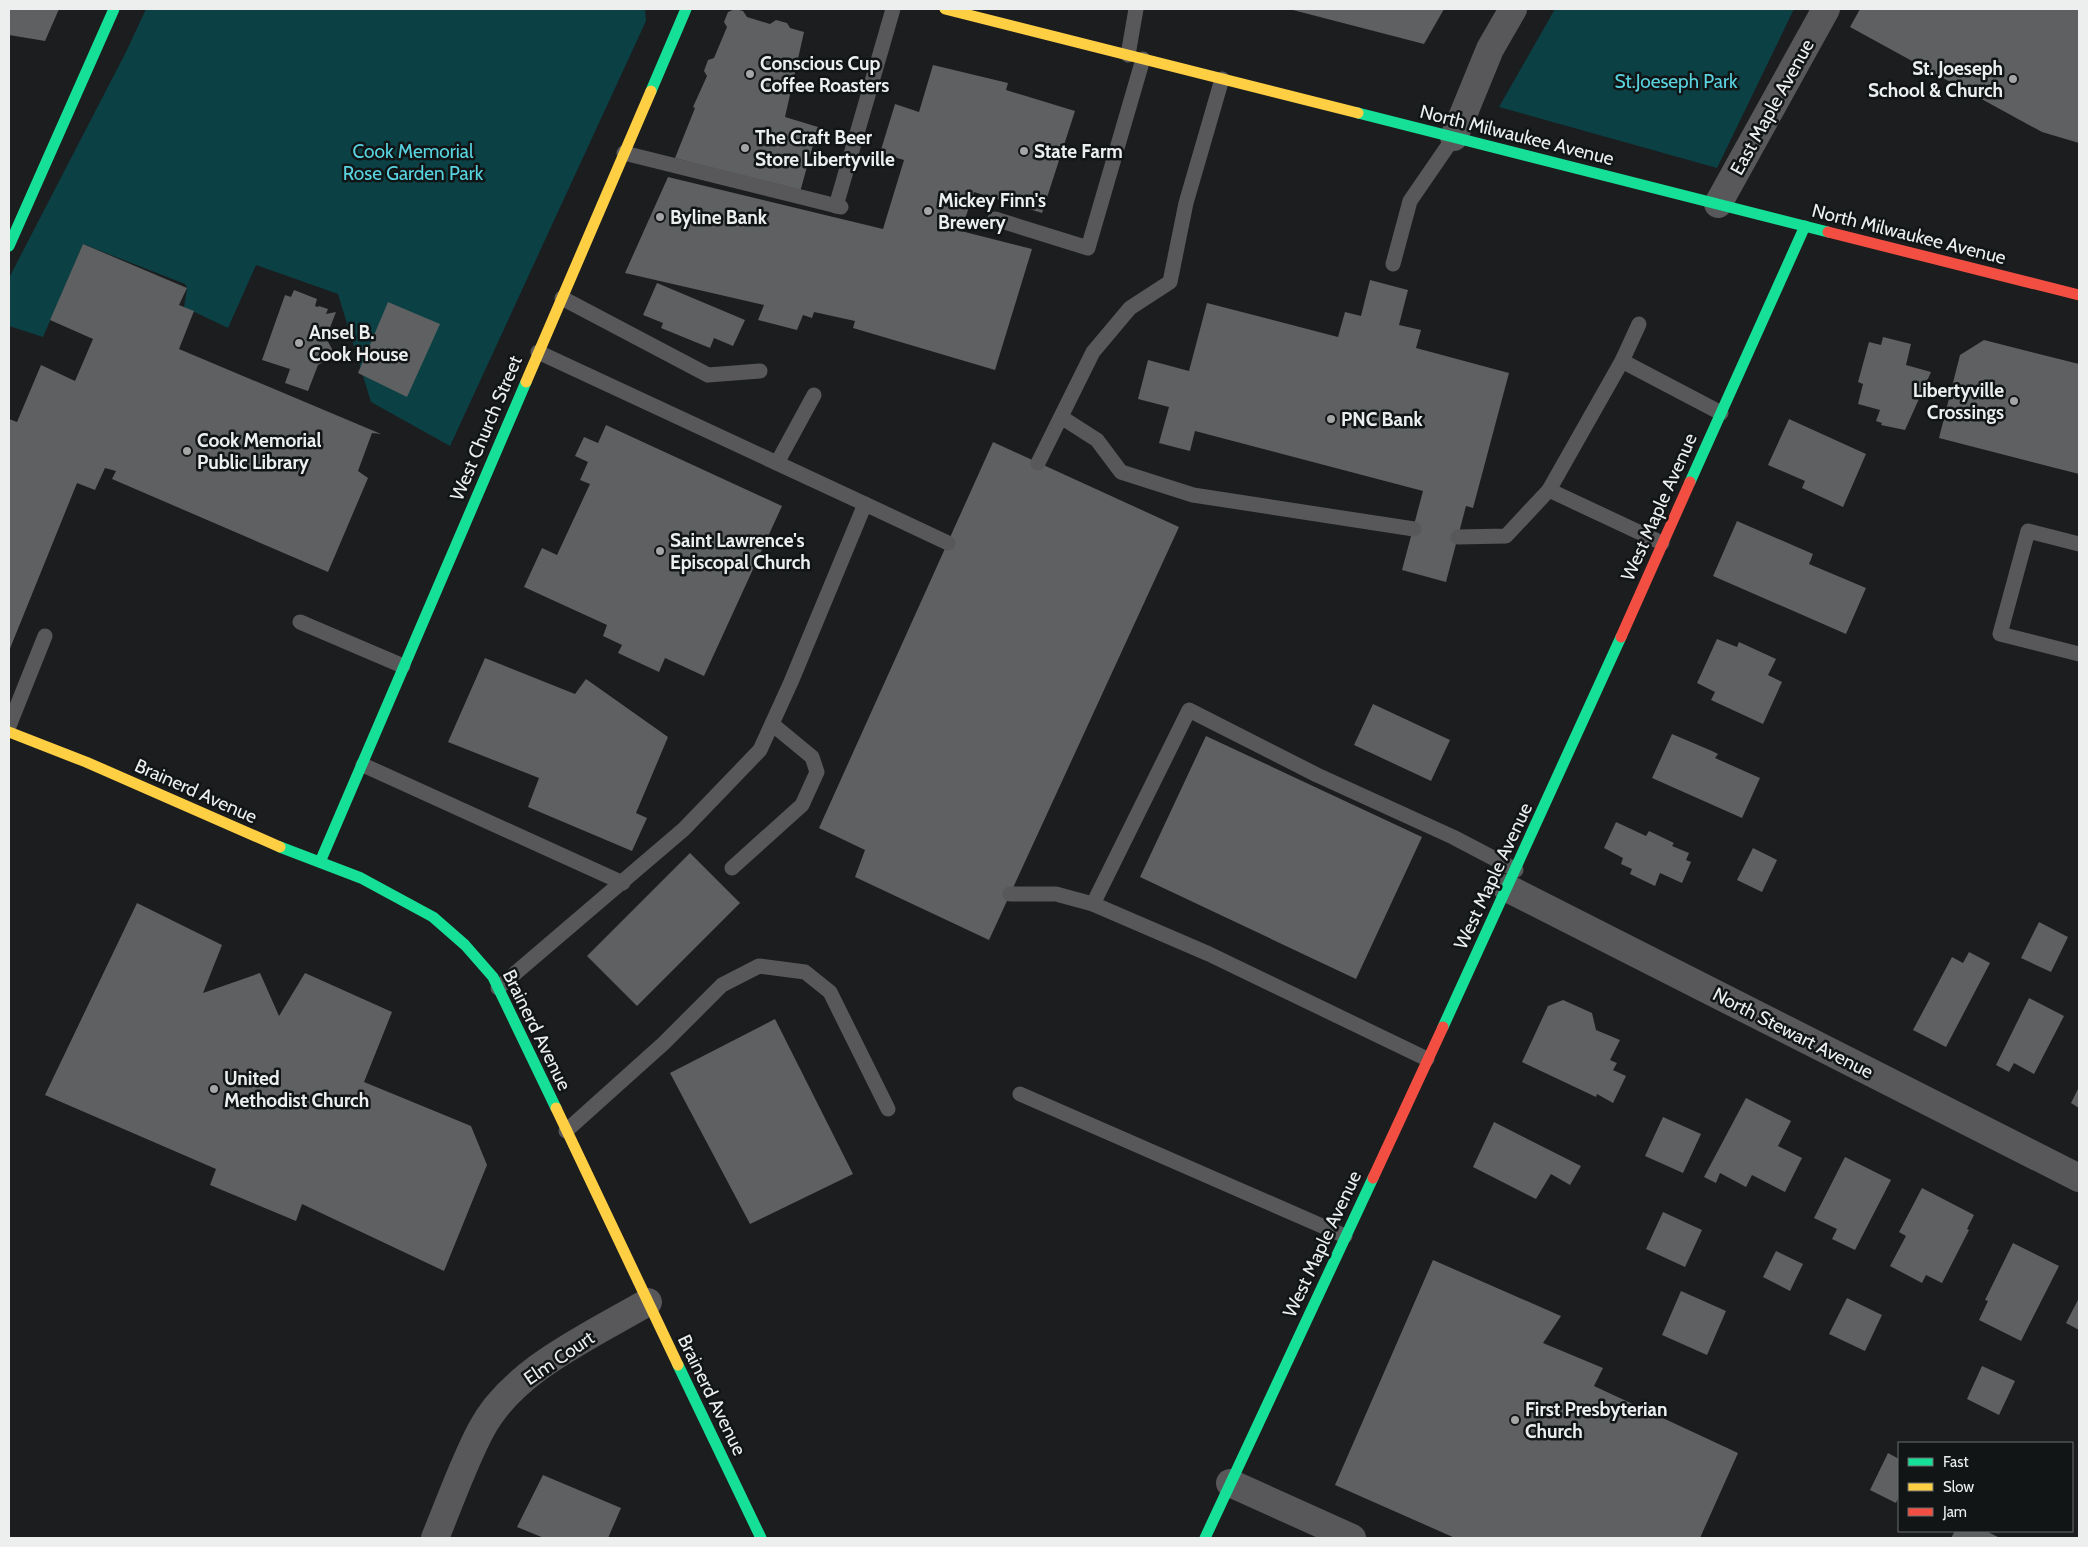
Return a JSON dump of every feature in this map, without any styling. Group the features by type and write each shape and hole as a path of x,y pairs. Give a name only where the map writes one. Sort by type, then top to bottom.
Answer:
{"street":[{"path":"9,246 114,9"},
{"name":"West Church Street","path":"320,862 686,9"},
{"name":"North Milwaukee Avenue","path":"945,9 2079,295"},
{"path":"1454,137 1490,49 1513,9"},
{"name":"East Maple Avenue","path":"1718,204 1826,9"},
{"name":"West Maple Avenue","path":"1205,1538 1512,879 1805,226"},
{"name":"Brainerd Avenue","path":"9,732 86,762 278,846 361,878 433,917 465,945 493,976 761,1538"},
{"name":"North Stewart Avenue","path":"1512,879 2079,1178"},
{"name":"Elm Court","path":"435,1538 482,1429 507,1394 539,1366 648,1302"},
{"path":"1230,1483 1352,1538"}],"lane":[{"path":"624,153 838,206 893,9"},
{"path":"1128,55 1136,9"},
{"path":"995,219 1088,248 1143,59"},
{"path":"1038,463 1094,352 1130,308 1170,282 1186,203 1222,79"},
{"path":"1393,264 1410,201 1454,137"},
{"path":"562,298 708,375 760,371"},
{"path":"1458,536 1506,536 1549,490 1622,361 1639,324"},
{"path":"538,352 948,543"},
{"path":"1622,361 1721,413"},
{"path":"778,463 814,395"},
{"path":"1061,417 1097,440 1122,472 1192,495 1414,528"},
{"path":"1549,490 1662,543"},
{"path":"498,988 684,829 760,750 865,504"},
{"path":"2079,544 2028,531 2000,634 2079,654"},
{"path":"300,622 403,666"},
{"path":"9,726 45,636"},
{"path":"1093,904 1189,710 1317,775 1453,837 1512,879"},
{"path":"732,868 802,805 817,772 812,757 772,724"},
{"path":"363,765 623,883"},
{"path":"1010,894 1056,894 1093,904 1209,954 1427,1059"},
{"path":"566,1131 664,1043 722,985 759,966 805,972 830,992 888,1109"},
{"path":"1020,1094 1345,1236"}],"green space":[{"name":"Cook Memorial Rose Garden Park","path":"146,9 645,9 646,21 450,446 371,402 338,294 256,265 228,328 184,307 187,288 185,284 83,244 43,337 9,326 9,278 126,52"},
{"name":"St.Joeseph Park","path":"1555,9 1794,9 1717,168 1499,107"}],"building":[{"path":"9,9 59,9 45,41 9,35"},
{"path":"735,9 743,11 747,17 770,24 776,20 787,23 790,28 804,32 785,117 818,127 800,192 675,158 695,108 693,107 707,76 704,71 708,60 714,58 727,27 724,22 728,12"},
{"path":"1289,9 1444,9 1424,44"},
{"name":"St. Joeseph School & Church","path":"1860,9 2079,9 2079,143 2042,132 1850,27"},
{"path":"933,65 1008,83 1006,90 1075,111 1042,213 974,192 961,231 1032,249 995,370 853,328 855,321 814,312 812,318 803,315 797,330 758,320 764,305 625,273 668,177 883,229 904,160 880,153 895,104 919,112"},
{"name":"Cook Memorial Public Library","path":"83,244 187,288 179,305 194,311 179,349 381,434 372,433 358,471 368,478 328,572 112,479 116,471 105,468 95,490 77,483 9,651 9,419 17,422 41,365 75,381 93,339 50,320"},
{"name":"PNC Bank","path":"1370,280 1408,290 1399,325 1421,330 1416,348 1509,373 1473,508 1466,506 1446,582 1402,570 1423,491 1195,431 1190,451 1159,443 1169,407 1138,399 1148,360 1189,371 1207,303 1338,337 1345,312 1361,316"},
{"path":"657,283 745,320 733,346 714,338 710,348 661,328 663,323 643,315"},
{"name":"Ansel B. Cook House","path":"294,290 317,299 315,306 328,309 326,314 336,312 326,338 332,349 328,359 318,365 308,391 285,383 290,369 262,360 285,295 291,297"},
{"path":"388,302 440,324 407,397 358,373"},
{"path":"1883,337 1911,344 1906,365 1931,372 1905,430 1881,425 1882,423 1876,421 1880,410 1858,404 1863,384 1858,382 1869,342 1881,345"},
{"name":"Libertyville Crossings","path":"1984,340 2079,364 2079,474 1939,438 1960,355"},
{"path":"1789,419 1866,454 1843,507 1802,488 1805,481 1768,465"},
{"name":"Saint Lawrence's Episcopal Church","path":"606,425 782,506 704,676 665,658 659,672 618,653 622,645 603,636 607,625 524,587 542,548 557,555 590,484 580,480 588,462 575,456 584,437 598,443"},
{"path":"993,442 1179,527 989,940 855,877 865,850 819,828"},
{"path":"1737,521 1813,554 1809,564 1866,588 1846,634 1713,576"},
{"path":"1717,639 1737,647 1739,642 1776,659 1768,675 1782,682 1763,724 1711,700 1715,692 1697,683"},
{"path":"485,658 575,694 586,679 668,737 636,813 647,818 632,851 528,807 539,778 448,742"},
{"path":"1373,704 1450,740 1431,781 1354,745"},
{"path":"1672,734 1718,754 1715,758 1760,778 1742,818 1652,778"},
{"path":"1206,736 1422,837 1356,979 1140,877"},
{"path":"1616,822 1646,836 1649,831 1674,843 1672,846 1689,853 1686,860 1691,862 1682,883 1660,873 1655,886 1630,874 1632,869 1621,864 1623,858 1604,848"},
{"path":"1753,848 1777,860 1762,892 1737,880"},
{"path":"690,853 740,903 637,1006 587,956"},
{"name":"United Methodist Church","path":"137,903 222,945 203,993 260,973 279,1016 305,973 392,1012 364,1082 471,1126 487,1165 444,1271 302,1204 296,1221 210,1185 216,1169 45,1095"},
{"path":"2039,922 2068,937 2051,972 2021,958"},
{"path":"1969,952 1990,963 1946,1047 1913,1030 1952,957 1963,963"},
{"path":"2029,998 2064,1016 2034,1074 2014,1063 2009,1072 1996,1065"},
{"path":"1563,1000 1592,1013 1596,1030 1620,1040 1610,1060 1617,1063 1613,1070 1626,1076 1613,1103 1597,1094 1596,1097 1522,1062 1548,1006"},
{"path":"775,1019 853,1174 750,1224 670,1073"},
{"path":"2079,1087 2079,1108 2071,1103"},
{"path":"1746,1098 1791,1121 1778,1146 1802,1158 1785,1192 1752,1175 1746,1187 1720,1173 1716,1183 1704,1177"},
{"path":"1663,1117 1701,1134 1683,1173 1645,1156"},
{"path":"1494,1122 1581,1166 1570,1185 1551,1174 1536,1199 1473,1167"},
{"path":"1845,1157 1891,1180 1855,1250 1832,1239 1837,1229 1814,1218"},
{"path":"1922,1188 1974,1215 1967,1229 1969,1230 1942,1283 1926,1275 1922,1283 1890,1266 1906,1236 1899,1232"},
{"path":"1663,1212 1702,1230 1685,1267 1646,1249"},
{"path":"2013,1243 2059,1266 2021,1341 1979,1320 1988,1301 1985,1300"},
{"path":"1776,1251 1803,1264 1790,1291 1763,1277"},
{"name":"First Presbyterian Church","path":"1433,1260 1561,1316 1543,1343 1603,1368 1594,1386 1738,1453 1700,1538 1455,1538 1335,1485"},
{"path":"1681,1291 1726,1311 1707,1355 1662,1335"},
{"path":"1847,1298 1882,1315 1865,1351 1829,1334"},
{"path":"2079,1298 2079,1330 2066,1323"},
{"path":"1982,1366 2015,1381 1999,1415 1967,1399"},
{"path":"1888,1453 1898,1458 1898,1498 1896,1503 1870,1490"},
{"path":"543,1475 621,1508 608,1538 544,1538 517,1527"},
{"path":"1954,1532 1988,1532 2000,1538 1951,1538"}],"traffic: fast":[{"path":"9,246 114,9"},
{"path":"651,91 686,9"},
{"path":"1358,113 1828,232"},
{"path":"1690,482 1805,226"},
{"path":"320,862 526,382"},
{"path":"1443,1027 1621,637"},
{"path":"280,847 361,878 433,917 465,945 493,977 556,1108"},
{"path":"1205,1538 1373,1178"},
{"path":"678,1365 761,1538"}],"traffic: slow":[{"path":"945,9 1358,113"},
{"path":"526,382 651,91"},
{"path":"9,732 86,762 280,847"},
{"path":"556,1108 678,1365"}],"traffic: jam":[{"path":"1828,232 2079,295"},
{"path":"1621,637 1690,482"},
{"path":"1373,1178 1443,1027"}],"place":[{"name":"Conscious Cup Coffee Roasters","path":"750,74"},
{"name":"St. Joeseph School & Church","path":"2013,79"},
{"name":"The Craft Beer Store Libertyville","path":"745,148"},
{"name":"State Farm","path":"1024,151"},
{"name":"Mickey Finn's Brewery","path":"928,211"},
{"name":"Byline Bank","path":"660,217"},
{"name":"Ansel B. Cook House","path":"299,343"},
{"name":"Libertyville Crossings","path":"2014,401"},
{"name":"PNC Bank","path":"1331,419"},
{"name":"Cook Memorial Public Library","path":"187,451"},
{"name":"Saint Lawrence's Episcopal Church","path":"660,551"},
{"name":"United Methodist Church","path":"214,1089"},
{"name":"First Presbyterian Church","path":"1515,1420"}]}
